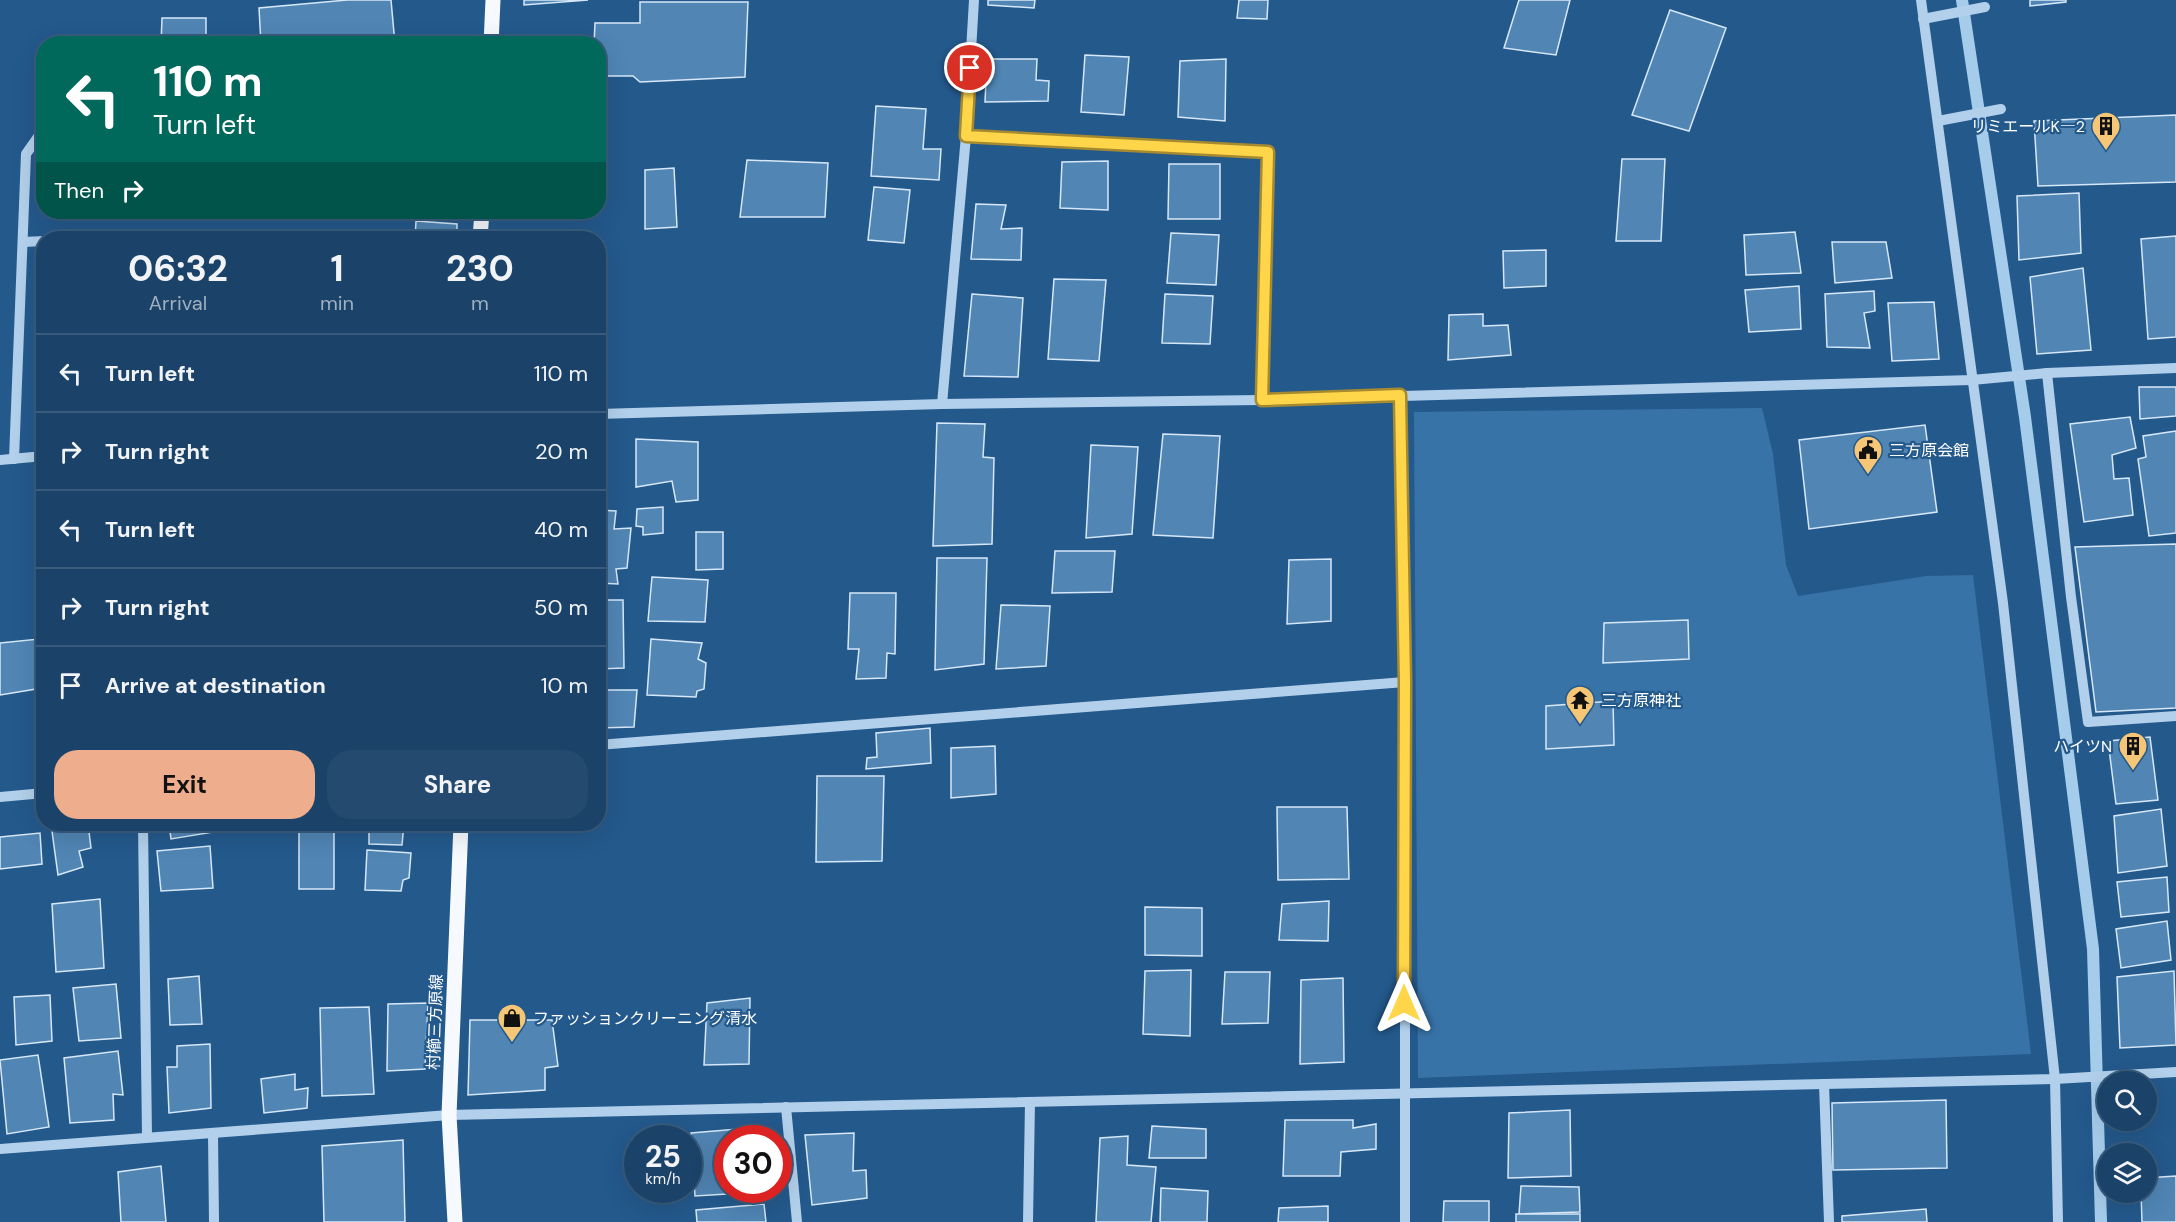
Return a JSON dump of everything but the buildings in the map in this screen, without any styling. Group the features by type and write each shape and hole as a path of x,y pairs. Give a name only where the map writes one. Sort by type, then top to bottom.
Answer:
{"main road":[{"path":"491,36 493,0"},
{"name":"村櫛三方原線","path":"455,1222 449,1115 460,831"}],"street":[{"path":"942,404 966,136 974,0"},
{"path":"1921,0 2003,603 2055,1079 2058,1222"},
{"path":"1923,20 1985,7"},
{"path":"1938,121 2001,109"},
{"path":"966,136 1268,152 1262,400"},
{"path":"14,459 26,154 36,139"},
{"path":"22,242 36,242"},
{"path":"606,414 942,404 1262,400 1972,380 2047,372 2176,368"},
{"path":"2047,372 2071,597 2088,722 2176,716"},
{"path":"1400,395 1405,682 1405,1222"},
{"path":"0,460 36,457"},
{"path":"606,744 1405,682"},
{"path":"0,797 36,794"},
{"path":"143,831 147,1137"},
{"path":"0,1149 449,1115 2055,1079 2176,1072"},
{"path":"1824,1084 1829,1222"},
{"path":"1028,1222 1030,1102"},
{"path":"786,1107 797,1222"},
{"path":"213,1134 214,1222"}],"shaded area":[{"path":"1762,408 1773,454 1786,565 1798,596 1926,576 1973,575 2031,1054 1418,1078 1414,412"}],"waterway":[{"path":"1962,0 2025,417 2093,949 2101,1222"}],"place":[{"name":"リミエールK―2","path":"2106,152"},
{"name":"三方原会館","path":"1868,476"},
{"name":"三方原神社","path":"1580,726"},
{"name":"ハイツN","path":"2133,772"},
{"name":"ファッションクリーニング清水","path":"512,1044"}],"route":[{"path":"970,68 966,136 1268,152 1262,400 1400,395 1405,682 1404,1003"}]}
